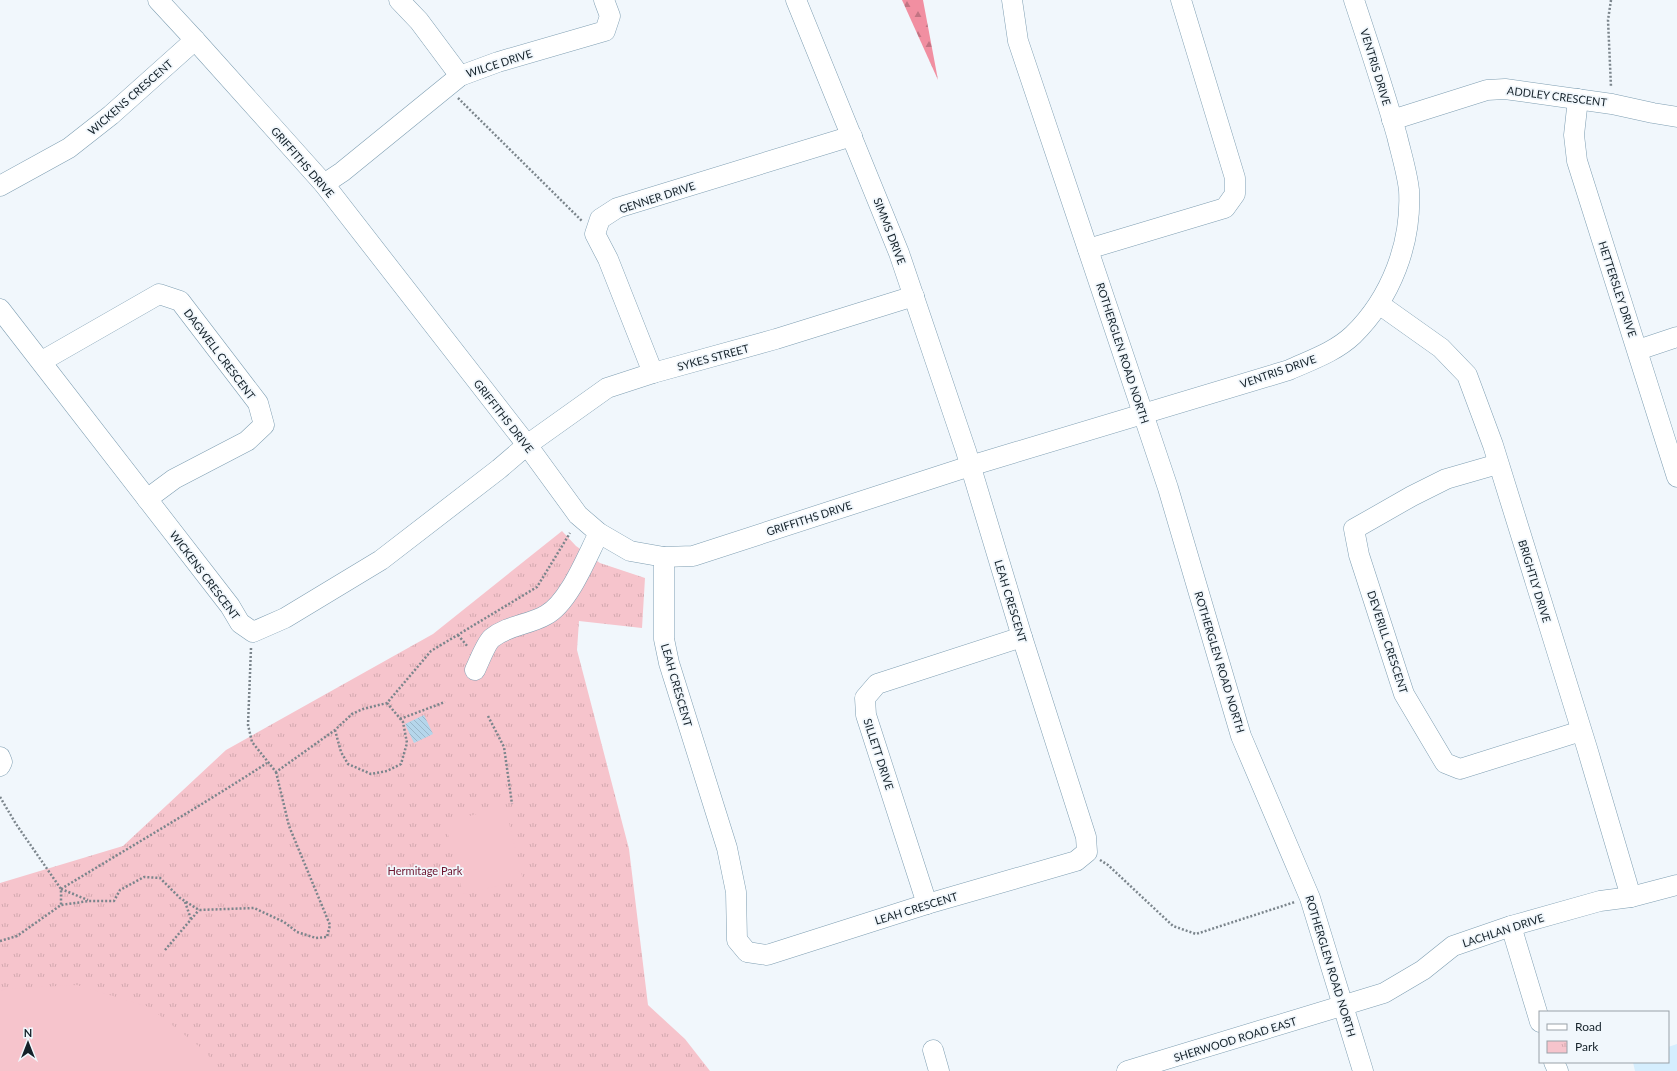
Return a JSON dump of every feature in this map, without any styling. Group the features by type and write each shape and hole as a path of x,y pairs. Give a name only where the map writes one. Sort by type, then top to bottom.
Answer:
{"street":[{"name":"GRIFFITHS DRIVE","path":"158,0 324,184 527,445 578,515 599,533 630,551 664,557 693,556 970,466"},
{"path":"399,0 419,21 454,82"},
{"name":"WILCE DRIVE","path":"324,184 342,172 454,82 498,62 605,31 610,16 604,0"},
{"name":"SIMMS DRIVE","path":"796,0 899,253 970,466"},
{"name":"ROTHERGLEN ROAD NORTH","path":"1012,0 1018,41 1168,488 1241,736 1310,898 1363,1071"},
{"path":"1088,250 1225,208 1235,194 1235,178 1181,0"},
{"name":"VENTRIS DRIVE","path":"970,466 1289,370 1325,354 1352,336 1380,304 1403,250 1409,224 1409,189 1392,120 1354,0"},
{"name":"WICKENS CRESCENT","path":"0,186 68,148 112,116 195,40"},
{"name":"ADDLEY CRESCENT","path":"1392,120 1487,90 1504,89 1612,104 1677,117"},
{"name":"HETTERSLEY DRIVE","path":"1578,99 1574,135 1577,161 1677,477"},
{"name":"GENNER DRIVE","path":"595,234 600,219 617,208 852,136"},
{"path":"595,234 608,259 653,373"},
{"name":"DAGWELL CRESCENT","path":"42,361 159,294 180,301 258,403 264,425 247,440 174,479 147,499"},
{"name":"SYKES STREET","path":"527,445 607,388 653,373 776,339 914,296"},
{"name":"BRIGHTLY DRIVE","path":"1380,304 1442,348 1467,375 1498,464 1631,897"},
{"name":"WICKENS CRESCENT","path":"0,309 42,361 230,606 240,623 253,632"},
{"path":"1638,350 1677,337"},
{"path":"253,632 285,618 381,560 499,469 527,445"},
{"name":"DEVERILL CRESCENT","path":"1498,464 1446,479 1412,496 1354,529 1359,555 1404,694 1445,763 1460,769 1581,731"},
{"name":"LEAH CRESCENT","path":"664,557 664,639 669,663 727,848 736,892 737,940 747,952 766,955 927,904 1076,861 1087,852 1086,837 1022,638 970,466"},
{"path":"475,670 492,638 514,626 546,615 564,599 575,582 599,533"},
{"name":"SILLETT DRIVE","path":"927,904 866,715 865,698 877,684 1022,638"},
{"path":"0,757 2,762 0,766"},
{"name":"LACHLAN DRIVE","path":"1343,1006 1384,993 1423,970 1453,946 1511,926 1600,901 1631,897 1677,885"},
{"path":"1511,926 1539,1019"},
{"name":"SHERWOOD ROAD EAST","path":"1127,1071 1343,1006"},
{"path":"932,1050 939,1071"}],"path":[{"path":"1611,0 1608,20 1612,104"},
{"path":"454,82 595,234"},
{"path":"276,772 335,730 352,714 387,703 431,651 537,586 570,533"},
{"path":"0,941 17,936 61,905 89,900 114,901 120,890 144,877 160,878 180,898 199,910 254,908 284,922 297,932 316,938 327,937 330,925 289,826 276,772 252,742 248,725 253,632"},
{"path":"400,719 445,702"},
{"path":"335,730 341,752 348,764 371,774 387,771 401,764 407,743 402,722 387,703"},
{"path":"488,716 504,747 512,804"},
{"path":"61,889 212,799 267,762"},
{"path":"0,797 16,824 61,889 89,900"},
{"path":"1087,852 1108,865 1174,926 1196,934 1310,898"},
{"path":"61,889 61,905"},
{"path":"185,901 191,920"},
{"path":"165,950 199,910"}],"shaded area":[{"path":"1677,1044 1677,1071 1635,1071 1633,1063 1669,1063 1669,1047"}],"green space":[{"path":"902,0 923,0 938,80"},
{"name":"Hermitage Park","path":"562,531 576,546 600,563 645,578 642,628 579,621 577,650 629,849 648,1005 685,1039 710,1071 0,1071 0,883 123,846 226,750 433,634"},
{"path":"505,807 523,880 463,894 445,822"},
{"path":"77,985 149,1007 205,1051 220,1071 0,1071 0,991 5,989"}],"building":[{"path":"424,715 433,734 414,743 405,724"}]}
